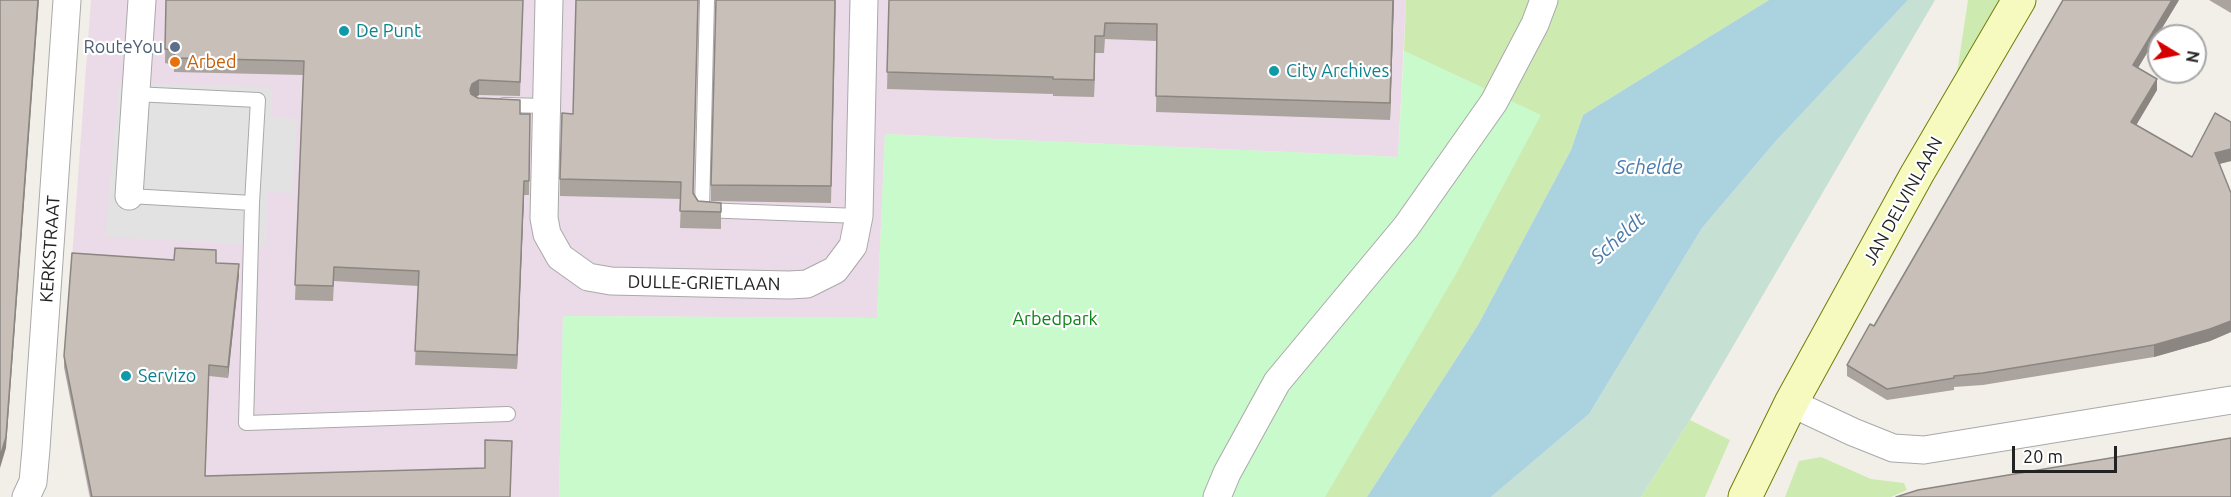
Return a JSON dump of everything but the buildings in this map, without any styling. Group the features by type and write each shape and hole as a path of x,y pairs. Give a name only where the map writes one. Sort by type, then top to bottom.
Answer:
{"street":[{"name":"KERKSTRAAT","path":"26,497 33,482 36,449 67,0"},
{"path":"129,196 142,0"},
{"name":"DULLE-GRIETLAAN","path":"549,0 544,218 552,246 560,256 588,277 611,281 807,285 835,270 853,246 859,216 864,0"},
{"path":"1217,497 1227,473 1277,382 1406,227 1494,102 1535,24 1544,0"},
{"name":"JAN DELVINLAAN","path":"1745,497 1791,403 1917,174 2019,0"},
{"path":"1791,403 1893,448 1924,450 2231,400"}],"lane":[{"path":"707,0 702,210 859,216"},
{"path":"134,94 258,100 252,203 246,423 508,414"},
{"path":"490,104 547,106"},
{"path":"129,196 252,203"}],"shaded area":[{"path":"91,0 1406,0 1398,157 885,134 877,318 563,316 559,497 89,497 64,367"},
{"path":"119,82 272,87 271,117 297,119 293,193 268,192 266,245 105,237"}],"green space":[{"path":"1406,0 1769,0 1583,115 1571,150 1478,325 1367,497 1228,497 1515,103 1404,51"},
{"path":"1908,0 1935,0 1690,420 1641,497 1491,497 1589,414 1702,228 1775,142"},
{"path":"1968,0 1999,0 1957,73"},
{"name":"Arbedpark","path":"1404,51 1541,115 1456,274 1325,497 559,497 563,316 877,318 885,134 1398,157"},
{"path":"1690,420 1730,440 1705,497 1641,497"},
{"path":"1821,457 1871,479 1904,483 1907,490 1891,497 1785,497 1799,461"}],"water":[{"name":"Schelde","path":"1769,0 1908,0 1775,142 1702,228 1589,414 1491,497 1367,497 1478,325 1571,150 1583,115"}],"place":[{"name":"De Punt","path":"344,31"},
{"name":"RouteYou","path":"175,47"},
{"name":"Arbed","path":"175,62"},
{"name":"City Archives","path":"1274,71"},
{"name":"Servizo","path":"126,376"}],"water label":[{"name":"Scheldt","path":"1618,238"}]}
